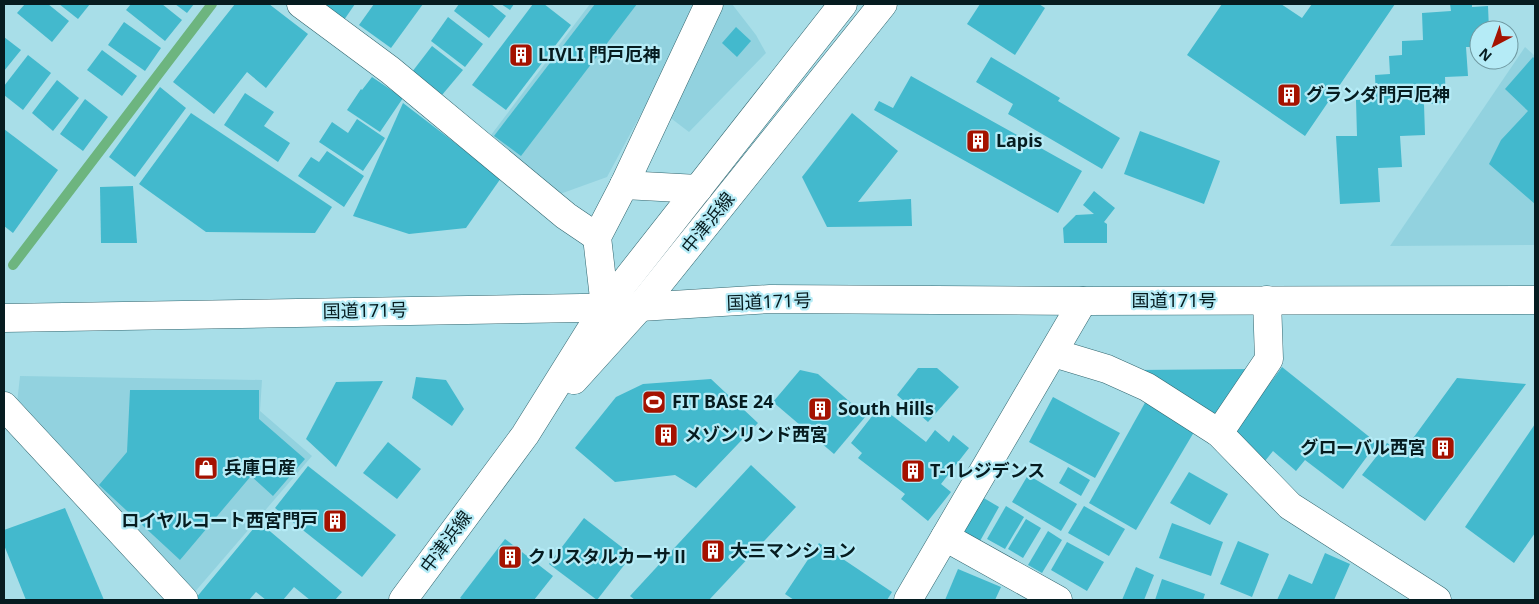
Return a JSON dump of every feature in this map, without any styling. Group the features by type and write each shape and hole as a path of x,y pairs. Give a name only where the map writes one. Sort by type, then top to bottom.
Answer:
{"main road":[{"path":"301,4 390,70 566,216 597,237"},
{"path":"605,307 597,237 624,185 709,4"},
{"name":"中津浜線","path":"402,600 525,435 605,307 843,4"},
{"name":"中津浜線","path":"525,435 640,307 883,4"},
{"path":"624,185 698,189"},
{"name":"国道171号","path":"4,318 640,307 770,299 1083,302 1535,300"},
{"path":"1219,433 1269,359 1267,300"},
{"path":"908,600 1083,302"},
{"path":"1054,354 1107,369 1147,386 1219,433 1290,506 1437,600"},
{"path":"4,406 184,600"},
{"path":"946,537 1058,600"}],"shaded area":[{"path":"590,4 700,4 607,177 560,194 488,139"},
{"path":"724,4 732,4 756,35 766,53 689,132 668,116"},
{"path":"1525,47 1535,56 1535,245 1390,246 1509,70 1519,70 1519,56"},
{"path":"20,376 262,380 260,411 312,456 193,594 17,403"}],"building":[{"path":"25,4 48,4 69,21 52,42 17,13"},
{"path":"59,4 90,4 78,19"},
{"path":"131,4 162,4 182,20 165,41 126,10"},
{"path":"175,4 194,4 187,13"},
{"path":"235,4 269,4 308,34 266,88 247,72 214,114 173,82"},
{"path":"322,4 355,4 344,20"},
{"path":"374,4 423,4 391,48 359,25"},
{"path":"459,4 491,4 506,16 489,38 454,11"},
{"path":"501,4 514,4 510,10"},
{"name":"LIVLI 門戸厄神","path":"533,4 544,4 571,25 506,110 472,85"},
{"path":"595,4 637,4 521,156 494,136"},
{"path":"980,4 1039,4 1045,8 1015,55 967,24"},
{"name":"グランダ門戸厄神","path":"1222,4 1281,4 1302,18 1312,4 1395,4 1305,136 1187,55"},
{"path":"1450,4 1472,4 1472,7 1488,6 1489,20 1469,20 1469,47 1466,47 1468,76 1445,77 1446,103 1424,104 1425,135 1400,136 1402,167 1378,168 1380,202 1340,204 1336,136 1357,136 1356,100 1376,99 1375,75 1390,74 1389,56 1402,55 1402,41 1423,40 1422,13 1451,11"},
{"path":"448,17 483,44 465,67 431,41"},
{"path":"124,22 161,48 145,71 108,45"},
{"path":"736,27 751,41 737,57 722,43"},
{"path":"4,37 21,50 4,71"},
{"path":"432,46 463,70 442,95 412,72"},
{"path":"102,50 137,76 122,96 87,70"},
{"path":"28,55 51,73 23,110 4,95 4,86"},
{"path":"991,57 1060,98 1058,101 1120,138 1102,169 1008,114 1013,104 976,82"},
{"path":"1533,57 1535,59 1535,204 1489,164 1501,140 1528,111 1505,89"},
{"name":"Lapis","path":"911,76 1082,171 1058,213 874,110 879,101 893,108"},
{"path":"372,77 403,98 380,132 347,110 361,89"},
{"path":"57,80 79,98 53,131 32,113"},
{"path":"160,87 186,108 135,177 109,157"},
{"path":"245,93 274,112 264,126 290,143 278,162 224,125"},
{"path":"85,99 108,117 83,151 60,134"},
{"path":"403,103 501,178 466,228 409,234 353,216"},
{"path":"191,113 332,207 315,233 206,232 139,184"},
{"path":"852,113 898,151 858,202 911,199 912,226 827,227 802,177"},
{"path":"357,119 385,138 363,171 319,142 332,122 348,133"},
{"path":"4,129 58,170 13,233 4,226"},
{"path":"1140,131 1220,161 1204,204 1124,174"},
{"path":"327,151 364,176 344,207 298,176 311,157 319,162"},
{"path":"133,186 137,243 101,243 100,187"},
{"path":"1094,191 1115,208 1104,222 1107,224 1107,243 1064,243 1063,228 1076,215 1094,214 1083,205"},
{"path":"1282,367 1377,443 1343,489 1305,460 1296,471 1273,451 1261,466 1235,431"},
{"path":"918,368 937,368 959,387 928,422 897,395"},
{"path":"1252,369 1218,421 1137,370"},
{"name":"South Hills","path":"800,370 818,374 866,416 834,454 773,402"},
{"path":"416,377 446,380 464,409 452,426 412,398"},
{"name":"グローバル西宮","path":"1457,378 1526,384 1425,521 1362,475 1387,443 1403,452"},
{"name":"メゾンリンド西宮","path":"711,379 758,423 696,488 675,475 615,482 575,448 616,397 643,384"},
{"path":"383,381 336,467 306,439 336,382"},
{"name":"兵庫日産","path":"130,390 259,390 259,419 305,459 273,496 251,476 180,560 99,485 127,452"},
{"path":"1053,397 1120,433 1095,478 1029,442"},
{"path":"1146,401 1194,432 1136,530 1089,503"},
{"name":"T-1レジデンス","path":"880,406 926,442 935,430 949,442 953,435 969,448 941,484 951,492 928,521 901,499 905,494 858,458 862,453 851,443"},
{"path":"1535,424 1535,533 1514,563 1465,527"},
{"path":"388,442 421,469 397,499 363,473"},
{"name":"大三マンション","path":"751,465 796,507 709,600 635,600 630,596"},
{"name":"ロイヤルコート西宮門戸","path":"308,466 396,535 362,577 275,508"},
{"path":"1068,467 1090,480 1081,496 1059,483"},
{"path":"1189,472 1228,494 1210,525 1170,503"},
{"path":"1028,475 1077,504 1061,531 1012,502"},
{"path":"982,497 999,507 980,541 964,532"},
{"path":"1006,506 1024,517 1005,549 987,539"},
{"path":"1084,506 1125,529 1109,556 1068,533"},
{"path":"65,508 104,600 26,600 4,545 4,530"},
{"path":"584,518 632,555 597,600 549,564"},
{"path":"1026,519 1041,528 1023,558 1008,549"},
{"path":"259,522 342,592 335,600 310,600 294,587 283,600 266,600 256,592 249,600 199,600 196,598"},
{"path":"1172,523 1223,542 1211,576 1159,558"},
{"path":"1048,531 1062,540 1042,573 1028,565"},
{"name":"クリスタルカーサⅡ","path":"505,539 553,576 534,600 463,600 460,598"},
{"path":"1238,541 1269,554 1252,597 1220,584"},
{"path":"1067,542 1104,562 1087,591 1051,570"},
{"path":"819,543 892,592 887,600 794,600 785,594"},
{"path":"1325,553 1350,564 1334,600 1277,600 1289,574 1312,584"},
{"path":"1136,567 1154,575 1144,600 1122,600"},
{"path":"958,569 1001,587 995,600 945,600"},
{"path":"1162,579 1205,594 1203,600 1155,600"}],"waterway":[{"path":"13,265 212,4"}],"place":[{"name":"LIVLI 門戸厄神","path":"521,55"},
{"name":"グランダ門戸厄神","path":"1289,95"},
{"name":"Lapis","path":"978,141"},
{"name":"FIT BASE 24","path":"654,402"},
{"name":"South Hills","path":"820,409"},
{"name":"メゾンリンド西宮","path":"666,435"},
{"name":"グローバル西宮","path":"1443,448"},
{"name":"兵庫日産","path":"206,468"},
{"name":"T-1レジデンス","path":"913,471"},
{"name":"ロイヤルコート西宮門戸","path":"335,521"},
{"name":"大三マンション","path":"713,551"},
{"name":"クリスタルカーサⅡ","path":"510,557"}]}
